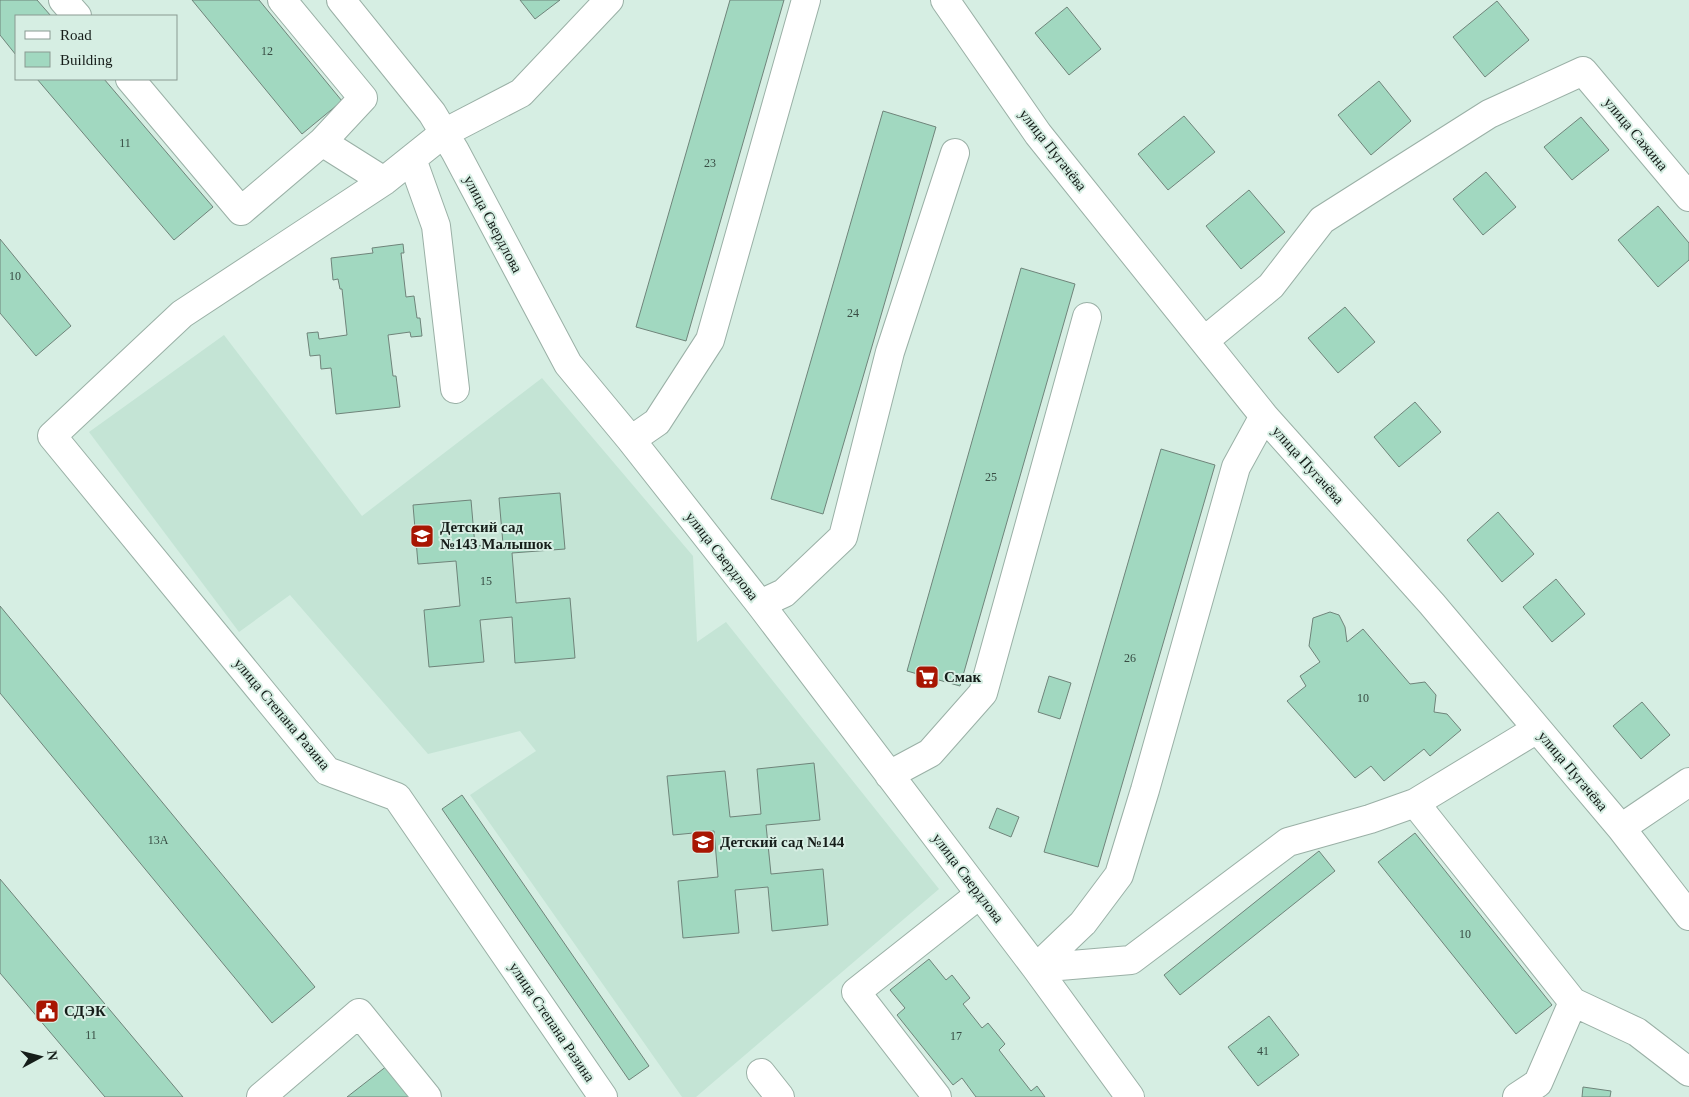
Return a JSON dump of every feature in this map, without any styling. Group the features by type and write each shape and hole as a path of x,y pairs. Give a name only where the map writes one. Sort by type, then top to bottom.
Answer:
{"street":[{"path":"63,0 76,15"},
{"path":"131,80 241,211 322,142 363,98 282,0"},
{"name":"улица Свердлова","path":"341,0 432,113 568,364 631,440 760,604 1036,968 1130,1097"},
{"path":"322,142 384,181 444,133 521,93 609,0"},
{"path":"631,440 657,422 710,340 806,0"},
{"name":"улица Пугачёва","path":"945,0 1038,134 1264,416 1432,604 1621,828 1689,916"},
{"name":"улица Сажина","path":"1204,341 1272,286 1322,220 1488,114 1583,71 1689,197"},
{"path":"760,604 784,593 843,537 890,352 955,153"},
{"path":"412,159 436,226 454,389"},
{"name":"улица Степана Разина","path":"384,181 182,314 52,436 327,771 397,797 603,1097"},
{"path":"889,775 930,753 983,693 1087,317"},
{"path":"1036,968 1083,923 1119,875 1145,790 1236,467 1264,416"},
{"path":"1036,968 1131,960 1288,842 1415,804 1537,729"},
{"path":"1621,828 1689,782"},
{"path":"1415,804 1573,1002 1637,1032 1689,1072"},
{"path":"937,1097 856,992 980,894"},
{"path":"1517,1097 1538,1082 1573,1002"},
{"path":"261,1097 359,1013 427,1097"},
{"path":"761,1073 780,1097"}],"shaded area":[{"path":"224,335 362,516 542,378 693,556 697,642 726,622 939,889 696,1097 682,1097 470,795 536,751 520,731 428,754 290,595 239,632 89,432"}],"building":[{"path":"0,0 37,0 50,15 15,15 15,54 0,35"},
{"path":"192,0 259,0 342,101 302,134"},
{"path":"520,0 560,0 535,19"},
{"path":"730,0 784,0 686,341 636,327"},
{"path":"1497,1 1529,40 1485,77 1453,37"},
{"path":"1067,7 1101,49 1069,75 1035,33"},
{"path":"38,80 105,80 213,207 174,240"},
{"path":"1379,81 1411,121 1371,155 1338,115"},
{"path":"883,111 936,127 823,514 771,499"},
{"path":"1184,116 1215,152 1168,190 1138,154"},
{"path":"1581,117 1609,150 1572,180 1544,147"},
{"path":"1486,172 1516,207 1483,235 1453,199"},
{"path":"1249,190 1285,232 1241,269 1206,226"},
{"path":"1658,206 1689,243 1689,260 1658,287 1618,240"},
{"path":"0,239 71,326 36,356 0,313"},
{"path":"403,244 404,253 401,253 406,297 414,296 417,318 420,318 422,336 411,337 410,332 388,335 393,376 396,376 400,407 336,414 331,368 321,369 320,355 310,356 307,333 318,332 319,339 347,335 342,289 340,289 338,279 333,280 331,258 373,253 372,248"},
{"path":"1021,268 1075,284 960,686 907,671"},
{"path":"1345,307 1375,342 1338,373 1308,338"},
{"path":"1415,402 1441,432 1399,467 1374,437"},
{"path":"1161,449 1215,465 1098,867 1044,852"},
{"path":"560,493 565,549 512,553 516,603 570,598 575,658 515,663 512,617 480,620 484,662 429,667 424,610 460,606 456,561 418,564 413,505 471,500 475,546 503,544 499,498"},
{"path":"1498,512 1534,554 1502,582 1467,540"},
{"path":"1556,579 1585,614 1552,642 1523,607"},
{"path":"0,606 315,987 272,1023 0,693"},
{"path":"1330,612 1339,615 1345,627 1347,642 1363,629 1410,684 1425,682 1436,695 1434,712 1447,714 1461,730 1430,756 1424,749 1384,781 1371,766 1355,778 1287,701 1306,686 1300,676 1320,662 1309,646 1313,618"},
{"path":"1049,676 1071,683 1060,719 1038,712"},
{"path":"1642,702 1670,735 1641,759 1613,726"},
{"path":"814,763 820,820 766,825 771,874 823,869 828,925 772,931 768,887 735,890 739,933 683,938 678,881 718,877 714,831 673,835 667,776 725,771 730,817 761,814 757,769"},
{"path":"462,795 649,1066 629,1080 442,809"},
{"path":"997,808 1019,817 1011,837 989,828"},
{"path":"1415,833 1552,1005 1516,1034 1378,862"},
{"path":"1319,851 1335,871 1180,995 1164,975"},
{"path":"0,879 183,1097 105,1097 0,973"},
{"path":"929,959 946,980 952,975 970,998 963,1004 982,1028 988,1023 1005,1044 999,1050 1031,1091 1037,1086 1045,1097 976,1097 962,1078 953,1085 897,1015 905,1008 890,990"},
{"path":"1269,1016 1299,1055 1258,1086 1228,1047"},
{"path":"392,1062 419,1097 347,1097"},
{"path":"1583,1087 1611,1091 1610,1097 1582,1097"}],"place":[{"name":"Детский сад №143 Малышок","path":"422,536"},
{"name":"Смак","path":"927,677"},
{"name":"Детский сад №144","path":"703,842"},
{"name":"СДЭК","path":"47,1011"}]}
